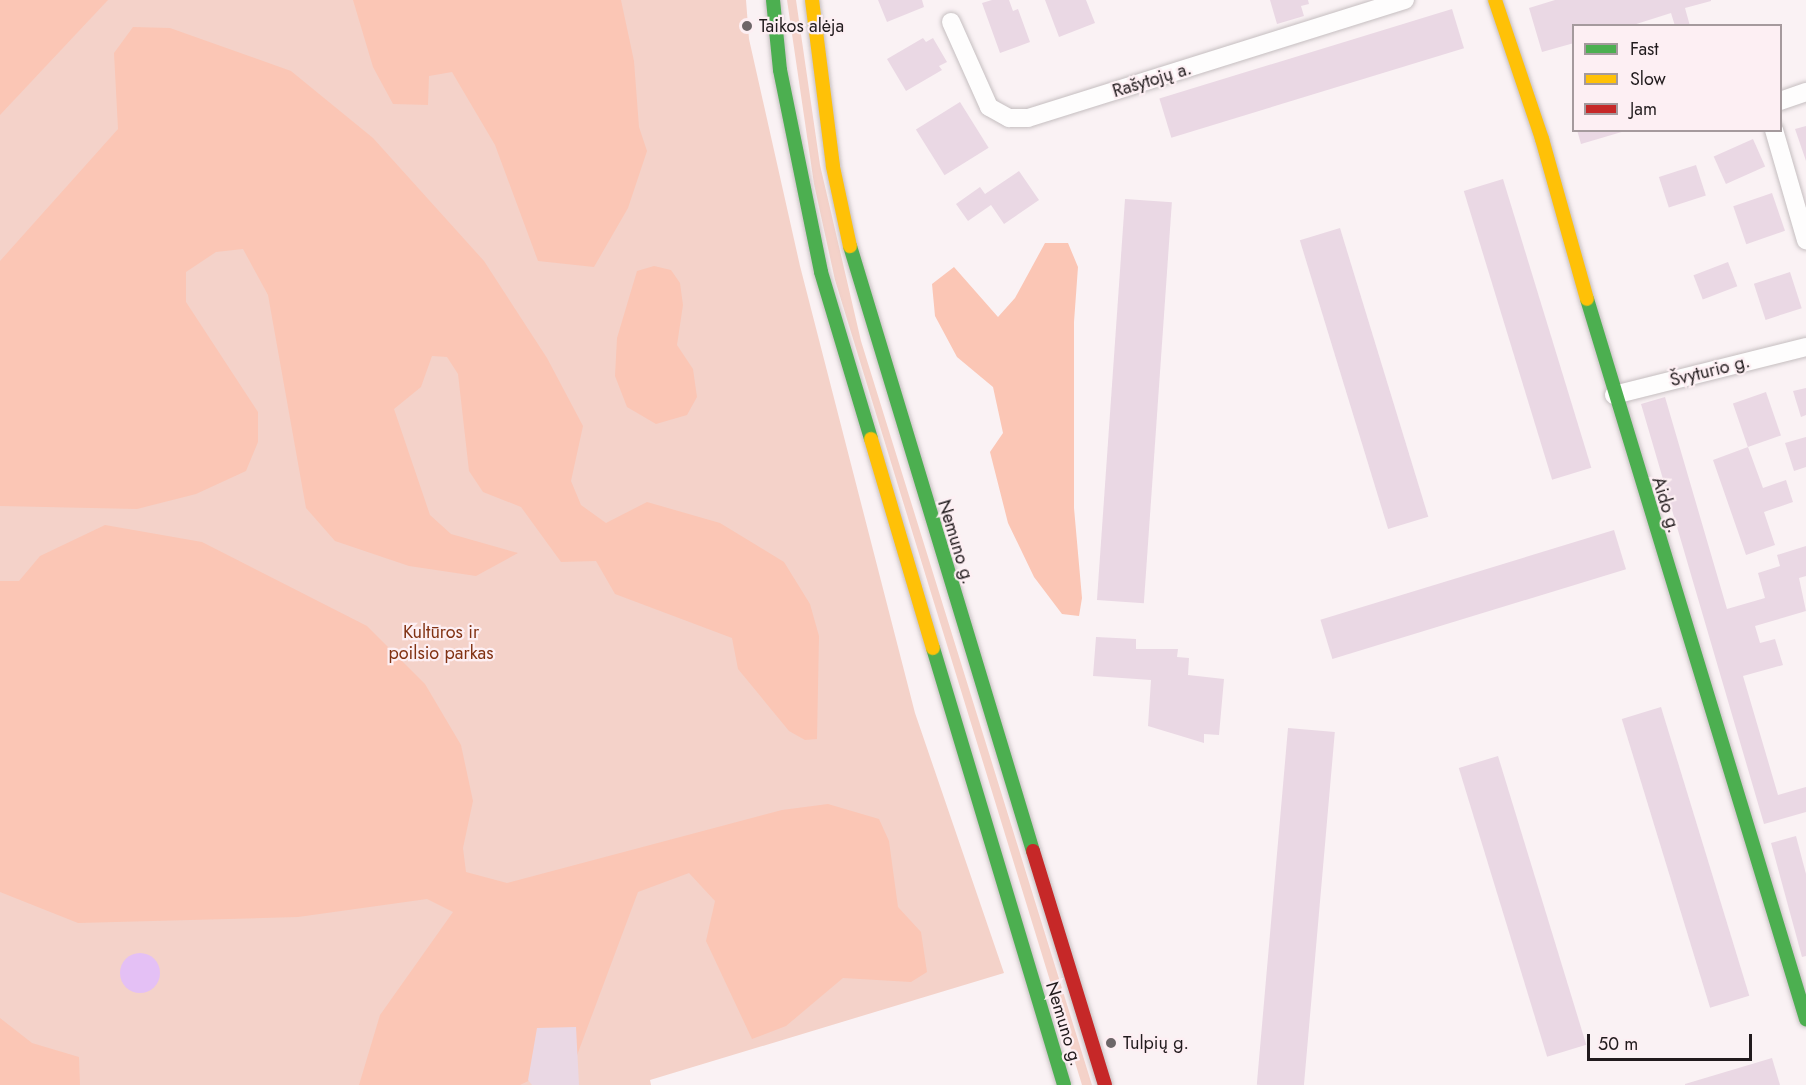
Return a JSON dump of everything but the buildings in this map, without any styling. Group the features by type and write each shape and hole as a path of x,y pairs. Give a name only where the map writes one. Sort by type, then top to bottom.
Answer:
{"main road":[{"name":"Nemuno g.","path":"772,0 780,70 821,273 1064,1085"},
{"name":"Nemuno g.","path":"812,0 833,167 855,272 1105,1085"},
{"name":"Aido g.","path":"1495,0 1542,139 1614,395 1806,1019"}],"street":[{"name":"Rašytojų a.","path":"951,22 989,107 1009,118 1028,118 1405,0"},
{"path":"1782,100 1806,92"},
{"path":"1775,132 1806,240"},
{"name":"Švyturio g.","path":"1614,395 1806,347"}],"green space":[{"name":"Kultūros ir poilsio parkas","path":"0,0 746,0 749,39 800,266 915,713 1004,973 650,1080 651,1085 0,1085"},
{"path":"787,0 796,0 820,165 861,341 1092,1085 1082,1085 835,280 814,184"}],"shaded area":[{"path":"0,0 108,0 0,115"},
{"path":"353,0 621,0 634,61 639,127 647,151 628,208 594,267 538,261 495,145 452,72 429,76 428,105 393,104 373,67"},
{"path":"133,27 170,28 291,71 373,138 484,261 547,358 583,426 571,481 581,505 606,523 647,502 720,523 784,562 810,604 819,636 817,739 805,740 789,731 738,669 732,638 615,594 596,561 561,562 521,507 483,492 469,471 458,374 447,357 432,356 421,387 394,409 430,515 451,534 518,553 476,576 409,566 335,541 306,508 268,295 243,249 216,252 186,272 186,302 258,412 258,442 246,471 196,494 137,509 0,506 0,261 118,129 114,53"},
{"path":"1045,243 1068,243 1078,267 1074,322 1074,508 1082,598 1079,616 1062,614 1034,577 1008,523 990,452 1003,433 993,387 957,357 935,316 932,284 954,267 998,317 1015,298"},
{"path":"654,266 671,270 680,283 683,305 677,345 693,369 697,397 687,415 656,424 627,407 615,376 617,338 637,271"},
{"path":"105,525 202,542 367,626 425,684 461,745 473,801 463,848 466,872 507,883 782,810 828,804 879,819 889,841 898,907 921,932 927,972 911,982 843,978 786,1026 752,1039 706,941 715,901 689,873 638,892 576,1058 520,1085 359,1085 380,1015 453,912 427,899 298,917 78,923 0,892 0,581 19,581 40,556"},
{"path":"140,953 154,959 160,973 154,987 140,993 126,987 120,973 126,959"},
{"path":"0,1018 32,1043 79,1057 80,1085 0,1085"}],"traffic: fast":[{"path":"773,0 780,70 821,272 871,439"},
{"path":"850,246 1033,851"},
{"path":"1587,299 1806,1019"},
{"path":"933,648 1064,1085"}],"traffic: slow":[{"path":"812,0 833,167 850,246"},
{"path":"1495,0 1542,139 1587,299"},
{"path":"871,439 933,648"}],"traffic: jam":[{"path":"1033,851 1105,1085"}],"place":[{"name":"Taikos alėja","path":"747,26"},
{"name":"Tulpių g.","path":"1111,1043"}]}
